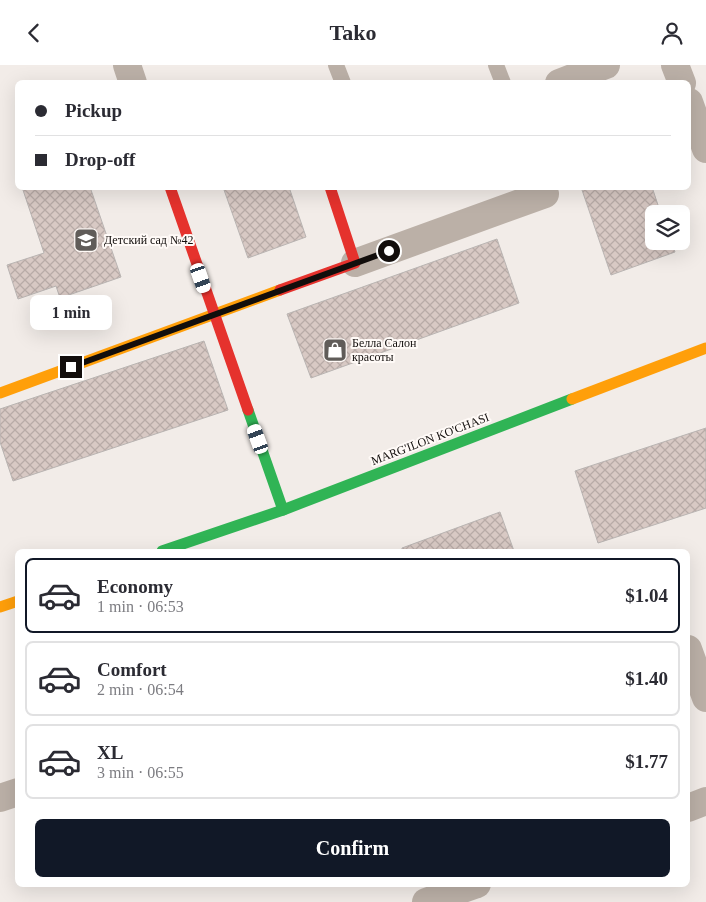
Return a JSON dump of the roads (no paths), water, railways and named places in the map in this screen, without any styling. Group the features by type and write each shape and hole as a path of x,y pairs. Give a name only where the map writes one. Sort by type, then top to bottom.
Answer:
{"street":[{"path":"127,65 132,80"},
{"path":"567,80 606,65"},
{"path":"675,65 681,80"},
{"path":"691,108 706,149"},
{"path":"171,190 283,510"},
{"path":"331,190 355,263"},
{"path":"0,393 545,194 543,190"},
{"name":"MARG'ILON KO'CHASI","path":"168,549 283,510 706,348"},
{"path":"0,607 15,602"},
{"path":"690,654 706,698"},
{"path":"0,798 15,793"},
{"path":"690,807 706,801"},
{"path":"426,902 468,887"}],"lane":[{"path":"336,65 341,80"},
{"path":"496,65 502,80"}],"place":[{"name":"Детский сад №42","path":"86,240"},
{"name":"Белла Салон красоты","path":"335,350"}]}
